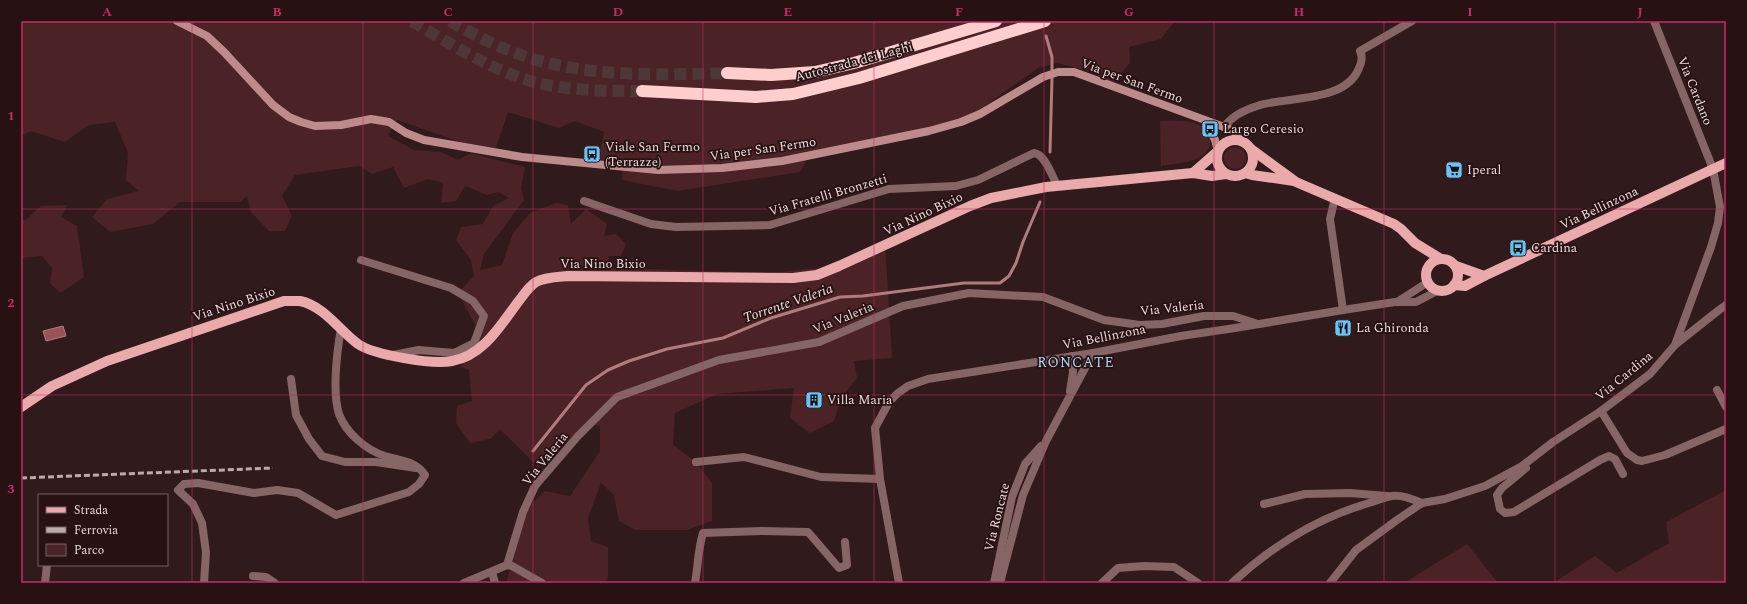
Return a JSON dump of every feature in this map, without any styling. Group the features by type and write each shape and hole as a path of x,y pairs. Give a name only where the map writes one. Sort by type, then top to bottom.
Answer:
{"highway":[{"name":"Autostrada dei Laghi","path":"727,73 771,75 815,72 854,63 996,21"},
{"name":"Autostrada dei Laghi","path":"642,91 756,97 793,94 859,78 1045,21"}],"main road":[{"name":"Via per San Fermo","path":"177,21 207,36 224,52 273,105 289,117 301,122 315,126 341,125 372,118 389,122 406,133 424,140 522,157 658,170 722,168 782,161 929,131 961,122 980,114 1043,76 1058,72 1074,72 1224,127 1234,131 1240,140"},
{"path":"1206,121 1215,140 1218,151 1216,158 1217,165 1226,174 1236,176 1245,173 1252,163 1253,154 1251,149"},
{"path":"1193,173 1228,140 1240,140 1296,182 1394,224 1415,243 1441,259 1450,261 1456,266 1484,276"},
{"name":"Via Bellinzona","path":"1454,285 1465,286 1726,163"},
{"name":"Via Nino Bixio","path":"21,407 52,386 108,361 284,301 300,301 311,306 324,314 360,345 370,349 392,355 435,362 450,362 466,358 484,345 526,291 535,283 545,278 568,276 793,278 817,275 991,198 1057,185 1193,173 1212,176 1226,174"},
{"path":"1245,173 1252,176 1296,182"},
{"path":"1415,243 1427,269 1428,282 1434,288 1446,290 1454,285 1458,276 1456,266"},
{"path":"1427,269 1434,261 1441,259"}],"street":[{"path":"1224,127 1230,118 1258,105 1323,94 1335,91 1344,86 1357,75 1362,62 1362,55 1360,51 1412,21"},
{"name":"Via Cardano","path":"1654,21 1713,169"},
{"name":"Via Fratelli Bronzetti","path":"584,201 650,224 676,227 770,225 889,188 956,186 978,180 1034,153 1037,153 1043,158 1057,185"},
{"name":"Via Cardina","path":"1422,503 1445,499 1485,486 1522,466 1601,411 1650,374 1675,345 1718,223 1720,207 1713,169"},
{"path":"1335,198 1330,219 1343,310"},
{"path":"361,260 451,288 473,301 484,316 474,343 454,353 419,350 392,355"},
{"name":"Via Bellinzona","path":"1395,302 1428,282"},
{"name":"Via Bellinzona","path":"899,583 880,479 876,428 889,402 908,386 928,379 1093,353 1181,336 1395,302 1416,302 1439,290"},
{"name":"Via Valeria","path":"507,565 523,512 535,486 578,436 617,396 719,360 819,342 903,306 969,294 1043,297 1104,320 1140,325 1162,324 1211,316 1233,316 1258,324"},
{"path":"1675,345 1726,306"},
{"path":"204,583 206,552 202,523 193,504 178,490 184,484 198,483 254,493 277,490 298,493 336,515 409,492 419,484 425,475 421,469 408,461 385,456 368,448 356,439 345,427 339,413 337,396 337,353 340,328"},
{"path":"1000,583 1023,495 1046,441 1093,353"},
{"path":"1068,400 1074,372 1072,356"},
{"path":"291,379 296,415 309,439 322,456 345,462 376,462 421,469"},
{"path":"1717,390 1726,407"},
{"path":"1601,411 1627,453 1637,460 1642,461 1665,456 1726,429"},
{"path":"1566,434 1502,488 1497,495 1500,509 1505,513 1514,512 1609,456 1615,459 1623,474"},
{"name":"Via Roncate","path":"994,583 1012,497 1025,464 1046,441"},
{"path":"696,462 744,457 822,477 880,479"},
{"path":"1264,504 1305,494 1350,492 1407,497 1422,503"},
{"path":"1232,583 1256,561 1299,532 1354,507 1391,496"},
{"path":"1330,583 1356,550 1422,503"},
{"path":"695,583 699,562 700,543 703,533 761,530 808,532 839,568 847,565 846,542"},
{"path":"464,583 507,565 512,566 542,583"},
{"path":"45,583 47,566"},
{"path":"1102,583 1118,568 1144,566 1174,567 1198,583"},
{"path":"492,572 495,583"},
{"path":"253,576 266,577 275,583"}],"green space":[{"path":"21,21 1175,21 1161,39 1129,47 1130,63 1112,84 1092,72 1057,63 1038,68 979,110 954,122 811,152 800,172 678,191 622,180 623,164 598,159 604,132 575,121 559,128 508,112 496,148 463,143 397,120 388,136 414,150 441,152 458,160 470,153 525,167 521,188 524,200 484,254 480,270 502,265 513,233 530,213 556,203 568,205 571,224 586,209 607,224 604,236 616,234 626,244 621,256 608,256 613,268 771,273 820,268 885,242 892,358 854,361 857,378 841,398 834,421 810,433 790,418 794,388 717,394 675,413 673,445 696,462 712,483 712,521 687,530 635,530 619,521 614,495 601,483 588,518 591,541 608,547 608,577 604,583 506,583 514,557 523,512 545,491 570,496 600,451 600,426 588,424 538,467 500,429 490,439 470,443 456,423 457,406 472,401 469,370 461,367 476,327 458,293 474,276 471,260 456,240 461,227 483,224 493,206 509,198 498,192 487,195 465,186 456,201 441,203 443,183 428,179 404,188 393,167 372,174 359,166 295,175 282,196 292,216 285,231 269,231 251,212 247,196 240,202 180,202 153,224 110,232 92,217 107,199 139,191 126,180 128,153 115,122 89,125 65,142 31,131 21,136"},
{"path":"1160,121 1190,122 1203,127 1208,133 1210,140 1206,153 1193,160 1161,166"},
{"name":"Largo Ceresio","path":"1235,147 1243,150 1246,158 1243,166 1235,169 1227,166 1224,158 1227,150"},
{"path":"67,205 61,217 77,226 84,277 60,293 50,283 52,268 42,256 21,258 21,221 27,219 41,206"},
{"path":"1726,490 1726,583 1553,583 1595,556 1617,573 1669,543 1666,522"},
{"path":"1467,544 1498,583 1404,583"}],"shaded area":[{"path":"63,326 66,336 46,341 43,331"}],"waterway":[{"path":"1046,36 1052,57 1052,70"},
{"path":"1050,152 1052,78"},
{"name":"Torrente Valeria","path":"533,451 586,385 608,370 629,361 667,349 723,338 771,318 840,297 863,296 964,283 1000,283 1009,276 1016,263 1040,202"}],"tunnel":[{"path":"412,21 477,59 529,81 582,90 642,91"},
{"path":"450,21 505,49 565,67 618,73 727,73"}],"railway":[{"path":"21,478 273,468"}],"place":[{"name":"Largo Ceresio","path":"1210,129"},
{"name":"Viale San Fermo (Terrazze)","path":"592,154"},
{"name":"Iperal","path":"1454,170"},
{"name":"Cardina","path":"1518,248"},
{"name":"La Ghironda","path":"1343,328"},
{"name":"Villa Maria","path":"814,400"}],"district":[{"name":"RONCATE","path":"1076,362"}]}
